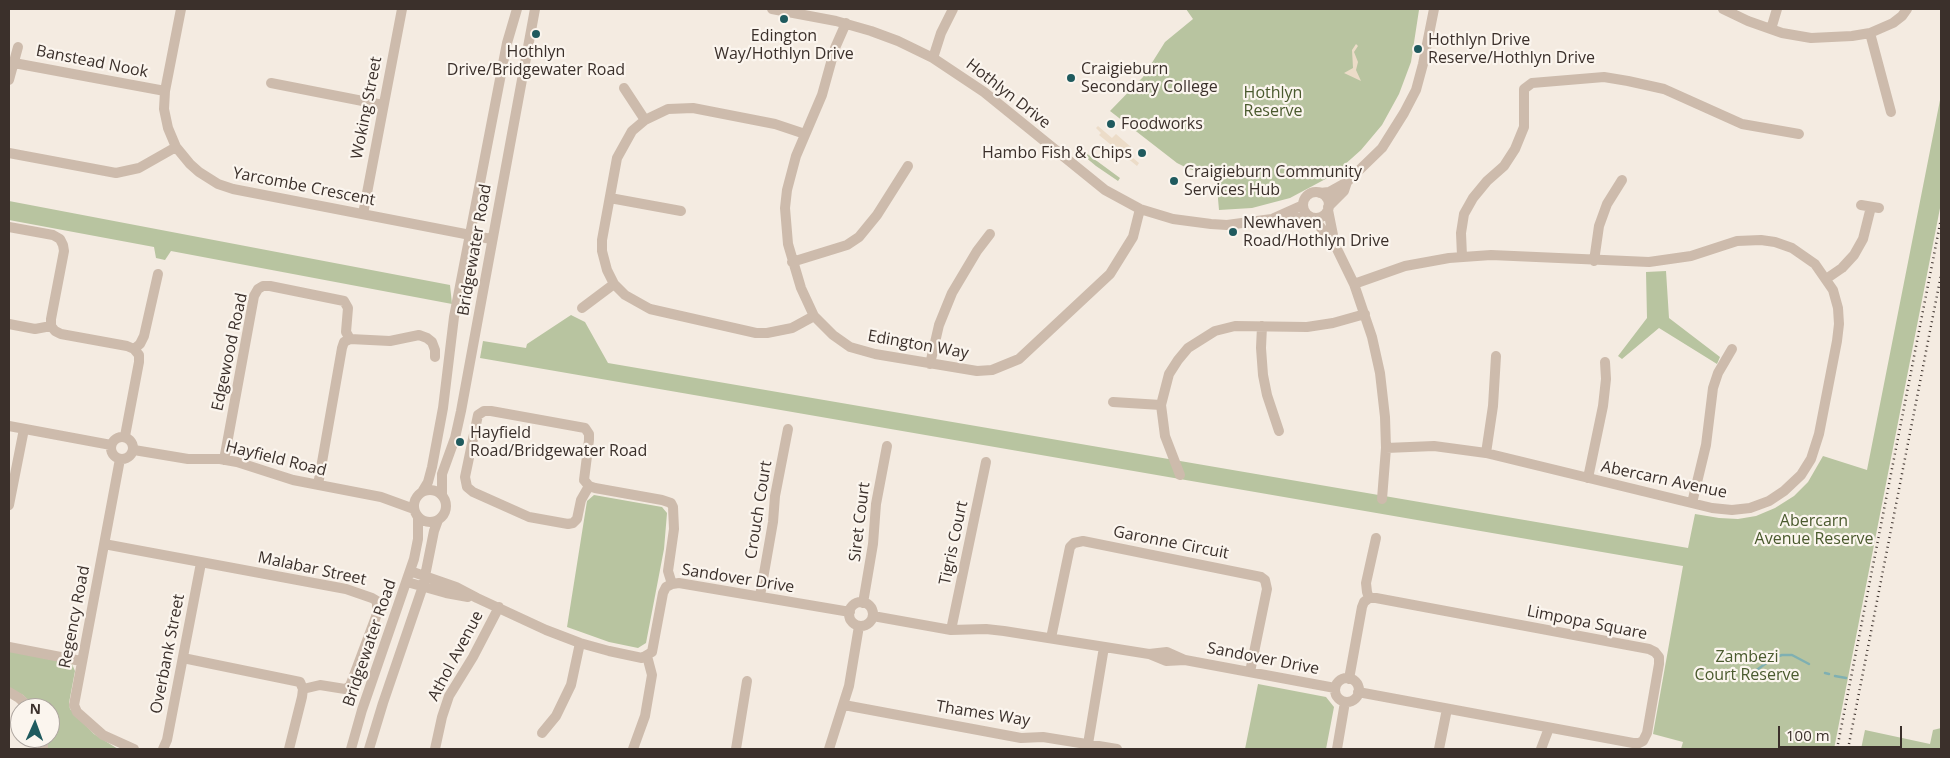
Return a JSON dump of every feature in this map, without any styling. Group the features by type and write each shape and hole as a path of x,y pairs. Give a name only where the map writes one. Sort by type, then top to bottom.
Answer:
{"street":[{"name":"Yarcombe Crescent","path":"181,9 165,91 166,117 176,147 199,172 226,187 491,238"},
{"name":"Woking Street","path":"363,214 402,9"},
{"name":"Bridgewater Road","path":"420,493 428,482 432,467 443,408 452,329 510,30 517,9"},
{"name":"Bridgewater Road","path":"442,495 442,474 457,430 491,238 535,9"},
{"name":"Hothlyn Drive","path":"772,9 841,22 880,34 928,55 984,92 1105,190 1144,210 1173,219 1211,224 1312,218"},
{"path":"928,55 953,9"},
{"path":"1382,499 1386,448 1385,417 1380,374 1365,314 1354,284 1335,245 1305,212 1303,205 1307,196 1314,193 1329,192 1347,182 1382,148 1404,114 1416,90 1434,9"},
{"path":"1723,9 1771,29 1798,37 1811,38 1870,33 1893,23 1907,9"},
{"path":"1771,29 1777,9"},
{"name":"Edington Way","path":"841,22 822,95 796,156 787,190 786,224 792,262 814,316 833,335 850,347 875,354 977,371 992,370 1019,359 1103,282 1119,262 1133,237 1144,210"},
{"path":"1870,33 1891,112"},
{"name":"Banstead Nook","path":"9,80 18,47"},
{"name":"Banstead Nook","path":"14,63 165,91"},
{"path":"1462,256 1461,233 1464,214 1473,198 1487,181 1504,166 1515,149 1524,127 1524,90 1532,83 1604,77 1628,81 1664,89 1742,124 1799,134"},
{"path":"271,83 383,105"},
{"path":"624,88 645,120"},
{"path":"805,134 775,124 693,108 668,109 645,120 632,132 617,158 602,240 602,251 607,270 614,284 625,295 650,309 743,332 767,334 792,328 814,316"},
{"path":"9,153 116,173 139,168 176,147"},
{"path":"792,262 847,245 859,237 877,215 908,166"},
{"path":"1594,261 1599,226 1607,204 1622,180"},
{"path":"1312,218 1321,217 1344,191 1347,182"},
{"path":"1320,194 1326,198 1335,245"},
{"path":"610,198 681,210"},
{"name":"Hothlyn Drive","path":"1272,219 1303,205"},
{"path":"1826,279 1842,268 1854,255 1863,239 1870,207"},
{"path":"9,226 53,235 60,239 63,245 64,251 51,319 55,331 134,349 138,355 139,362 124,436"},
{"path":"930,364 939,325 952,293 976,250 990,234"},
{"name":"Abercarn Avenue","path":"1354,284 1405,266 1462,256 1636,263 1691,256 1737,242 1760,240 1783,244 1799,251 1815,264 1826,279 1836,302 1839,331 1817,442 1801,475 1784,491 1769,501 1750,508 1722,510 1486,453 1434,446 1386,448"},
{"path":"134,349 140,344 144,336 158,274"},
{"path":"582,308 614,284"},
{"name":"Edgewood Road","path":"224,460 254,296 258,289 263,286 270,286 344,301 348,308 346,332 350,339"},
{"path":"1180,475 1165,436 1161,405 1169,374 1188,348 1205,336 1226,328 1240,326 1306,327 1333,323 1365,314"},
{"path":"9,324 36,329 52,326"},
{"path":"1262,326 1261,348 1266,395 1279,431"},
{"path":"318,485 344,342 350,339 376,342 429,334 435,350 435,357"},
{"path":"1692,503 1706,445 1713,388 1718,373 1732,349"},
{"path":"1486,453 1493,406 1496,356"},
{"path":"1588,478 1603,406 1606,379 1605,362"},
{"path":"1113,402 1161,405"},
{"path":"589,486 581,500 577,519 573,523 568,524 530,517 473,492 467,487 465,477 478,415 484,411 492,411 585,428 589,434 589,440 584,480 589,486 671,503 673,507 674,529 668,571 672,584"},
{"path":"9,426 111,445"},
{"path":"9,505 24,429"},
{"name":"Crouch Court","path":"760,596 788,429"},
{"path":"124,436 131,440 134,450 130,456 120,459 113,454 111,445 116,438 124,436"},
{"name":"Siret Court","path":"863,603 874,544 876,504 887,446"},
{"name":"Hayfield Road","path":"134,450 188,459 224,460 255,466 293,480 381,497 406,498 420,493"},
{"name":"Regency Road","path":"120,459 74,700 75,709 103,735 134,749"},
{"name":"Tigris Court","path":"951,630 986,462"},
{"path":"432,490 442,495 445,499 445,514 438,520 429,522 416,514 415,499 420,493 432,490"},
{"name":"Hayfield Road","path":"381,497 416,514"},
{"name":"Bridgewater Road","path":"351,749 362,710 409,576 418,539 416,514"},
{"name":"Bridgewater Road","path":"369,749 425,581 433,536 438,520"},
{"path":"1349,679 1362,607 1369,598 1366,592 1366,583 1376,538"},
{"name":"Garonne Circuit","path":"1051,638 1070,546 1083,541 1261,577 1265,580 1266,589 1250,672"},
{"name":"Malabar Street","path":"104,544 346,589 370,597 377,602 377,614 350,686 345,689 320,685 303,689"},
{"name":"Overbank Street","path":"163,749 167,740 200,563"},
{"path":"409,576 425,581 446,593 476,598 546,630 580,643 636,657 647,656 652,675 644,716 633,749"},
{"name":"Sandover Drive","path":"647,656 652,652 654,646 663,593 666,587 672,584 679,583 850,612"},
{"name":"Limpopa Square","path":"1358,692 1633,743 1643,741 1647,733 1659,664 1659,658 1655,652 1649,649 1369,598"},
{"path":"863,603 870,607 873,616 869,623 859,626 852,622 850,612 854,606 863,603"},
{"name":"Athol Avenue","path":"436,749 442,717 449,696 473,658 498,608"},
{"name":"Sandover Drive","path":"873,616 951,630 986,629 1149,654 1167,652 1185,660 1335,688"},
{"path":"829,749 844,705 859,626"},
{"path":"542,733 556,716 571,685 580,643"},
{"path":"9,647 82,661"},
{"path":"1088,744 1104,647"},
{"path":"183,658 300,682 303,689 288,749"},
{"path":"1349,679 1356,683 1358,692 1354,699 1345,702 1338,698 1335,688 1340,681 1349,679"},
{"path":"736,749 747,680"},
{"path":"1337,749 1345,702"},
{"name":"Thames Way","path":"844,705 1021,738 1043,737 1117,749"},
{"path":"1439,749 1447,709"},
{"path":"1541,749 1549,728"}],"green space":[{"name":"Hothlyn Reserve","path":"1186,9 1419,10 1411,62 1399,94 1382,125 1361,150 1333,175 1290,198 1252,208 1219,210 1216,176 1189,169 1177,163 1110,111 1143,77 1165,42 1193,19"},
{"path":"1941,95 1941,203 1834,749 1681,749 1683,742 1653,734 1683,566 480,358 483,341 526,348 527,344 571,315 585,322 608,363 1688,548 1695,514 1738,519 1756,516 1775,508 1794,496 1808,482 1823,456 1867,470"},
{"path":"1086,153 1120,178 1118,181 1084,156"},
{"path":"9,201 450,285 452,304 171,251 165,260 156,258 154,247 9,220"},
{"path":"1666,271 1669,318 1720,357 1717,364 1659,328 1622,359 1618,356 1647,318 1646,272"},
{"path":"594,495 662,507 667,513 664,549 646,643 638,648 609,642 567,627 587,501"},
{"path":"9,651 72,664 75,671 69,703 70,709 94,734 118,749 47,749 60,748 60,698 26,698 9,688"},
{"path":"1258,684 1326,697 1334,707 1326,749 1245,749"},
{"path":"1941,728 1941,749 1861,749 1865,730 1930,744 1933,730"}],"shaded area":[{"path":"1356,44 1358,46 1354,52 1358,62 1356,70 1361,81 1344,73 1353,68 1352,50"},
{"path":"1098,126 1112,138 1116,134 1131,147 1127,153 1139,163 1137,166 1099,135 1101,133 1096,128"}],"waterway":[{"path":"1746,678 1773,658 1782,655 1792,655 1809,664"},
{"path":"1825,673 1829,674"},
{"path":"1835,676 1846,678"}],"railway":[{"path":"1837,749 1941,219"},
{"path":"1848,749 1941,275"}],"place":[{"name":"Edington Way/Hothlyn Drive","path":"784,19"},
{"name":"Hothlyn Drive/Bridgewater Road","path":"536,34"},
{"name":"Hothlyn Drive Reserve/Hothlyn Drive","path":"1418,49"},
{"name":"Craigieburn Secondary College","path":"1071,78"},
{"name":"Foodworks","path":"1111,124"},
{"name":"Hambo Fish & Chips","path":"1142,153"},
{"name":"Craigieburn Community Services Hub","path":"1174,181"},
{"name":"Newhaven Road/Hothlyn Drive","path":"1233,232"},
{"name":"Hayfield Road/Bridgewater Road","path":"460,442"}],"park label":[{"name":"Abercarn Avenue Reserve","path":"1814,530"},
{"name":"Zambezi Court Reserve","path":"1747,666"}]}
